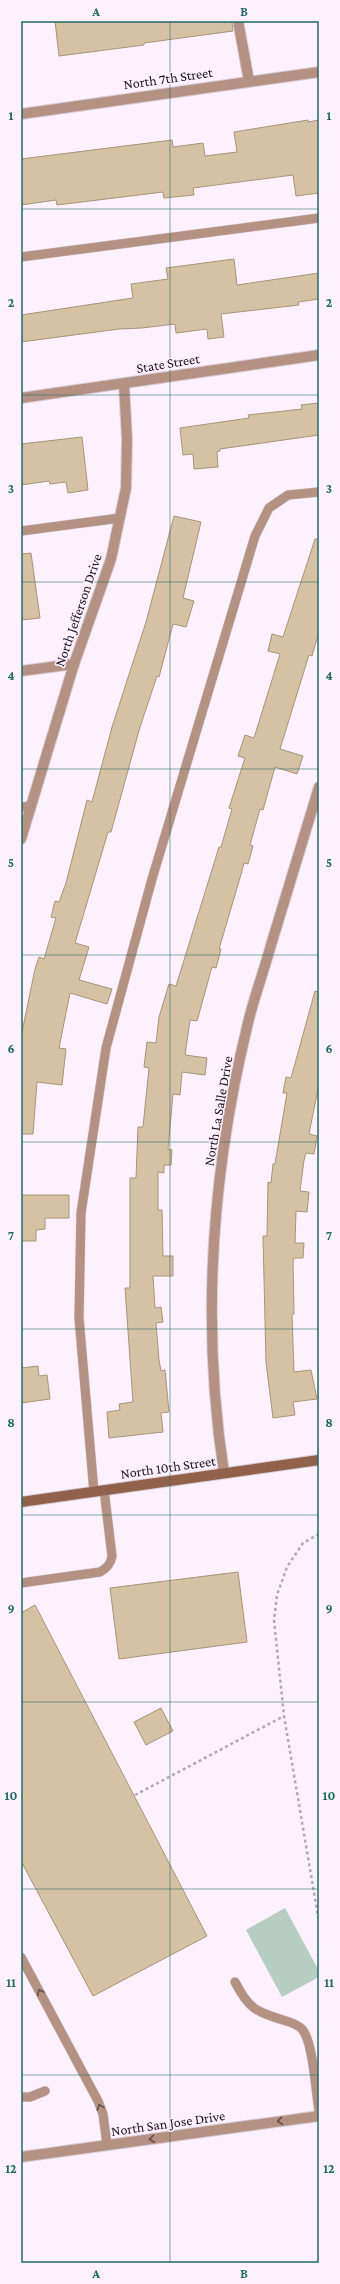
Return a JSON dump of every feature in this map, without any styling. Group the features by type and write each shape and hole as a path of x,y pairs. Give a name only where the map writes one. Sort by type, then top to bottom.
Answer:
{"main road":[{"name":"North 10th Street","path":"21,1502 319,1460"}],"street":[{"path":"238,21 249,81"},
{"name":"North 7th Street","path":"21,114 319,72"},
{"name":"State Street","path":"21,398 319,355"},
{"name":"North Jefferson Drive","path":"21,839 26,806 111,559 126,488 127,440 124,384"},
{"path":"21,671 74,664"},
{"name":"North La Salle Drive","path":"224,1474 215,1419 211,1348 214,1245 224,1138 248,1022 319,787"},
{"name":"North San Jose Drive","path":"21,2157 319,2116"}],"lane":[{"path":"21,257 319,218"},
{"path":"21,1583 100,1572 107,1568 112,1562 99,1491 79,1318 81,1213 106,1048 152,879 255,536 269,508 288,495 319,492"},
{"path":"21,531 120,518"},
{"path":"21,1957 98,2101 103,2114 107,2145"},
{"path":"235,1982 245,2001 253,2008 296,2024 303,2030 309,2045 319,2111"},
{"path":"21,2097 30,2097 45,2091"}],"path":[{"path":"319,1534 303,1543 287,1567 277,1595 274,1620 284,1716 319,1922"},
{"path":"135,1795 284,1716"}],"green space":[{"path":"285,1908 319,1971 319,1977 282,1997 246,1930"}],"building":[{"path":"55,21 232,21 233,31 144,43 144,45 59,56"},
{"path":"308,120 308,122 319,120 319,193 296,196 293,175 193,188 194,195 164,198 163,192 57,205 56,200 21,205 21,159 172,140 173,147 203,143 205,156 237,152 234,132"},
{"path":"234,259 237,285 319,273 319,299 298,302 299,305 221,314 224,337 208,339 207,329 176,333 175,324 119,329 21,342 21,315 133,298 131,284 168,279 166,268"},
{"path":"319,403 319,435 220,449 220,451 217,452 218,467 194,469 193,454 183,455 180,428 249,418 248,415 302,409 301,405"},
{"path":"82,437 88,490 68,493 66,482 50,484 49,481 21,485 21,444"},
{"path":"174,516 201,522 183,598 194,601 186,627 173,624 159,677 157,676 140,727 111,832 108,832 75,943 89,947 79,980 112,989 107,1004 70,993 59,1048 66,1049 62,1085 37,1082 33,1134 21,1134 21,1037 35,969 39,957 44,959 56,918 51,917 55,901 59,902 66,883 87,800 92,802 112,727 146,622"},
{"path":"315,539 319,539 319,632 312,656 309,655 280,749 303,756 297,774 275,767 263,810 260,809 250,845 253,846 248,864 244,863 219,949 221,949 216,968 212,967 197,1021 190,1020 185,1055 207,1058 205,1075 182,1072 180,1095 173,1094 168,1149 172,1150 171,1165 164,1165 164,1173 158,1172 158,1210 162,1210 163,1256 173,1256 173,1276 153,1276 155,1308 161,1307 163,1322 156,1323 159,1360 161,1371 165,1370 169,1412 161,1413 163,1432 109,1438 107,1412 120,1410 119,1404 133,1402 125,1288 130,1288 130,1178 136,1178 138,1127 143,1127 149,1068 144,1067 147,1042 156,1043 159,1017 169,984 176,986 219,847 221,847 232,809 229,808 245,758 238,756 245,735 254,738 280,654 268,651 272,634 283,637"},
{"path":"31,553 40,618 21,620 21,554"},
{"path":"315,991 319,992 319,1084 309,1134 317,1136 314,1154 306,1153 304,1160 300,1191 309,1192 307,1212 296,1211 295,1243 304,1243 303,1258 294,1258 293,1262 294,1314 292,1314 294,1372 311,1370 317,1399 293,1402 295,1415 273,1418 266,1362 263,1236 267,1236 268,1182 271,1183 273,1164 275,1164 287,1093 283,1093 286,1077 291,1078"},
{"path":"21,1195 69,1195 69,1218 45,1218 45,1229 36,1230 36,1241 21,1241"},
{"path":"38,1366 39,1376 47,1375 50,1399 21,1403 21,1368"},
{"path":"238,1572 247,1642 119,1659 110,1588"},
{"path":"35,1605 207,1936 93,1996 21,1861 21,1613"},
{"path":"161,1708 173,1731 146,1745 134,1722"}]}
